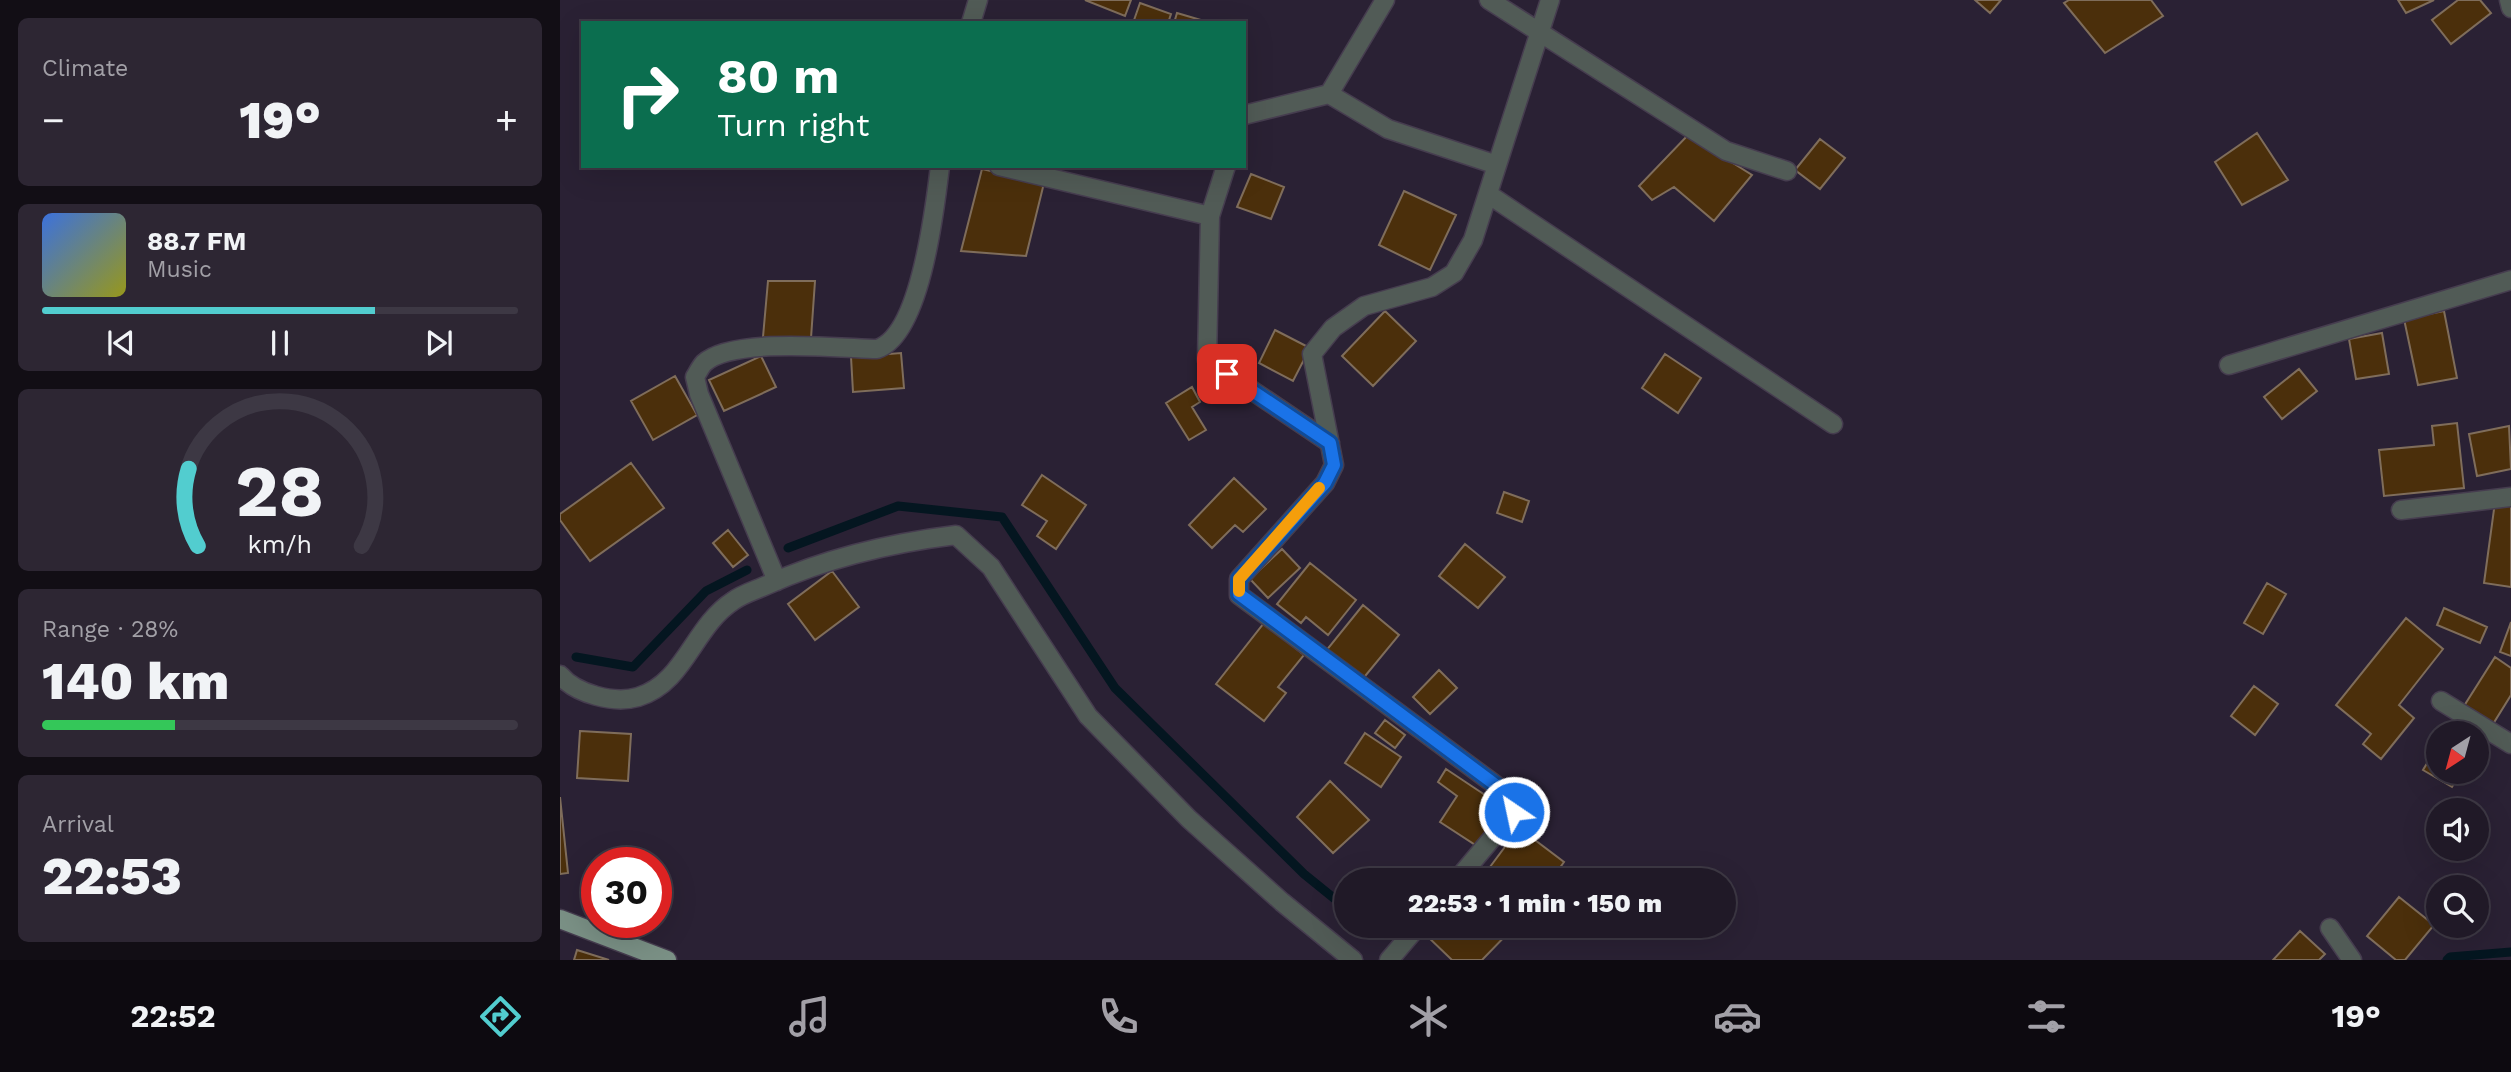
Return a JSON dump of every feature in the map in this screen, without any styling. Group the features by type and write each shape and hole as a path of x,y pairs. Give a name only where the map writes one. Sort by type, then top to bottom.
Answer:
{"main road":[{"path":"560,919 658,958"}],"street":[{"path":"972,21 978,0"},
{"path":"1329,94 1385,0"},
{"path":"1489,0 1726,151 1787,171"},
{"path":"1467,868 1514,812 1514,804 1505,792 1239,594 1239,579 1325,483 1334,465 1311,354 1332,328 1364,306 1432,287 1454,273 1474,240 1550,0"},
{"path":"2509,0 2511,8"},
{"path":"1246,115 1329,94 1388,129 1497,165"},
{"path":"777,581 699,394 695,377 703,364 715,356 767,345 877,349 887,346 913,307 937,195 940,168"},
{"path":"1007,168 1210,216"},
{"path":"1225,168 1210,216 1207,360 1330,443"},
{"path":"1488,194 1833,424"},
{"path":"2229,365 2511,280"},
{"path":"2401,510 2511,497"},
{"path":"560,675 566,683 610,700 638,697 666,685 691,644 733,601 806,568 900,542 956,535 991,567 1088,716 1189,818 1353,960"},
{"path":"2441,701 2511,744"},
{"path":"2330,928 2352,960"},
{"path":"1389,960 1408,938"}],"building":[{"path":"1085,0 1131,0 1125,16"},
{"path":"1975,0 2001,0 1990,13"},
{"path":"2069,0 2151,0 2163,16 2105,53 2064,3"},
{"path":"2398,0 2434,0 2406,13"},
{"path":"2458,0 2480,0 2491,13 2451,44 2432,20"},
{"path":"1140,3 1171,14 1169,21 1134,21"},
{"path":"1177,13 1204,21 1175,21"},
{"path":"2257,133 2288,180 2242,205 2215,162"},
{"path":"1688,135 1752,175 1714,221 1674,187 1652,200 1639,186"},
{"path":"1820,139 1845,158 1820,189 1795,170"},
{"path":"982,169 1044,183 1026,256 961,251"},
{"path":"1251,174 1284,187 1271,219 1237,207"},
{"path":"1404,191 1456,215 1430,270 1379,245"},
{"path":"768,281 815,281 811,338 763,337"},
{"path":"1385,311 1416,341 1373,386 1342,356"},
{"path":"2444,311 2457,378 2418,385 2404,319"},
{"path":"1275,330 1310,348 1293,381 1259,363"},
{"path":"2382,333 2389,374 2356,379 2349,339"},
{"path":"901,353 904,388 853,392 851,357"},
{"path":"1665,354 1701,378 1678,413 1642,388"},
{"path":"761,356 776,387 724,411 709,380"},
{"path":"2299,369 2317,391 2282,419 2264,397"},
{"path":"675,376 697,415 653,440 631,401"},
{"path":"1192,387 1200,402 1192,407 1206,430 1189,440 1166,403"},
{"path":"2457,423 2464,488 2384,496 2379,450 2434,445 2432,426"},
{"path":"2509,426 2511,469 2477,476 2469,434"},
{"path":"631,463 664,508 590,561 560,520 560,514"},
{"path":"1042,475 1086,505 1056,549 1037,536 1047,521 1022,505"},
{"path":"1234,478 1266,509 1243,532 1235,525 1212,548 1189,525"},
{"path":"1504,492 1529,501 1522,522 1497,513"},
{"path":"2495,502 2511,504 2511,587 2484,583"},
{"path":"728,530 748,555 733,567 713,543"},
{"path":"1465,544 1505,577 1478,608 1439,576"},
{"path":"1282,549 1300,568 1268,598 1250,579"},
{"path":"1310,563 1356,600 1328,635 1306,617 1301,623 1277,604"},
{"path":"832,571 859,607 815,640 788,604"},
{"path":"2267,583 2286,594 2263,634 2244,623"},
{"path":"1363,605 1399,635 1361,681 1325,652"},
{"path":"2444,608 2487,627 2480,643 2437,625"},
{"path":"2406,618 2443,649 2399,705 2414,718 2381,759 2363,744 2371,734 2336,705"},
{"path":"2511,622 2511,656 2500,652"},
{"path":"1264,623 1304,655 1278,687 1286,693 1264,721 1216,684"},
{"path":"2495,657 2511,668 2511,695 2493,724 2464,706"},
{"path":"1439,670 1457,688 1430,714 1413,697"},
{"path":"2254,686 2278,704 2255,735 2231,716"},
{"path":"1385,720 1405,735 1395,748 1375,733"},
{"path":"580,731 631,734 628,781 577,778"},
{"path":"1365,733 1401,757 1381,787 1345,763"},
{"path":"1446,769 1503,807 1477,846 1440,822 1457,796 1438,782"},
{"path":"1330,781 1369,820 1333,853 1297,817"},
{"path":"560,797 568,873 560,874"},
{"path":"1519,828 1564,862 1560,868 1489,868"},
{"path":"2399,897 2426,919 2426,935 2405,960 2396,960 2367,936"},
{"path":"2300,931 2325,954 2319,960 2273,960"},
{"path":"1429,938 1503,938 1482,960 1452,960"},
{"path":"577,950 609,960 574,960"}],"waterway":[{"path":"788,548 898,506 1002,517 1115,688 1304,874 1334,898"},
{"path":"576,657 633,667 706,591 747,570"},
{"path":"2447,960 2450,957 2511,952"}],"slow traffic":[{"path":"1239,591 1239,579 1319,488"}],"route":[{"path":"1227,374 1330,443 1334,465 1325,483 1239,579 1239,594 1505,792 1514,804 1514,812"}]}
